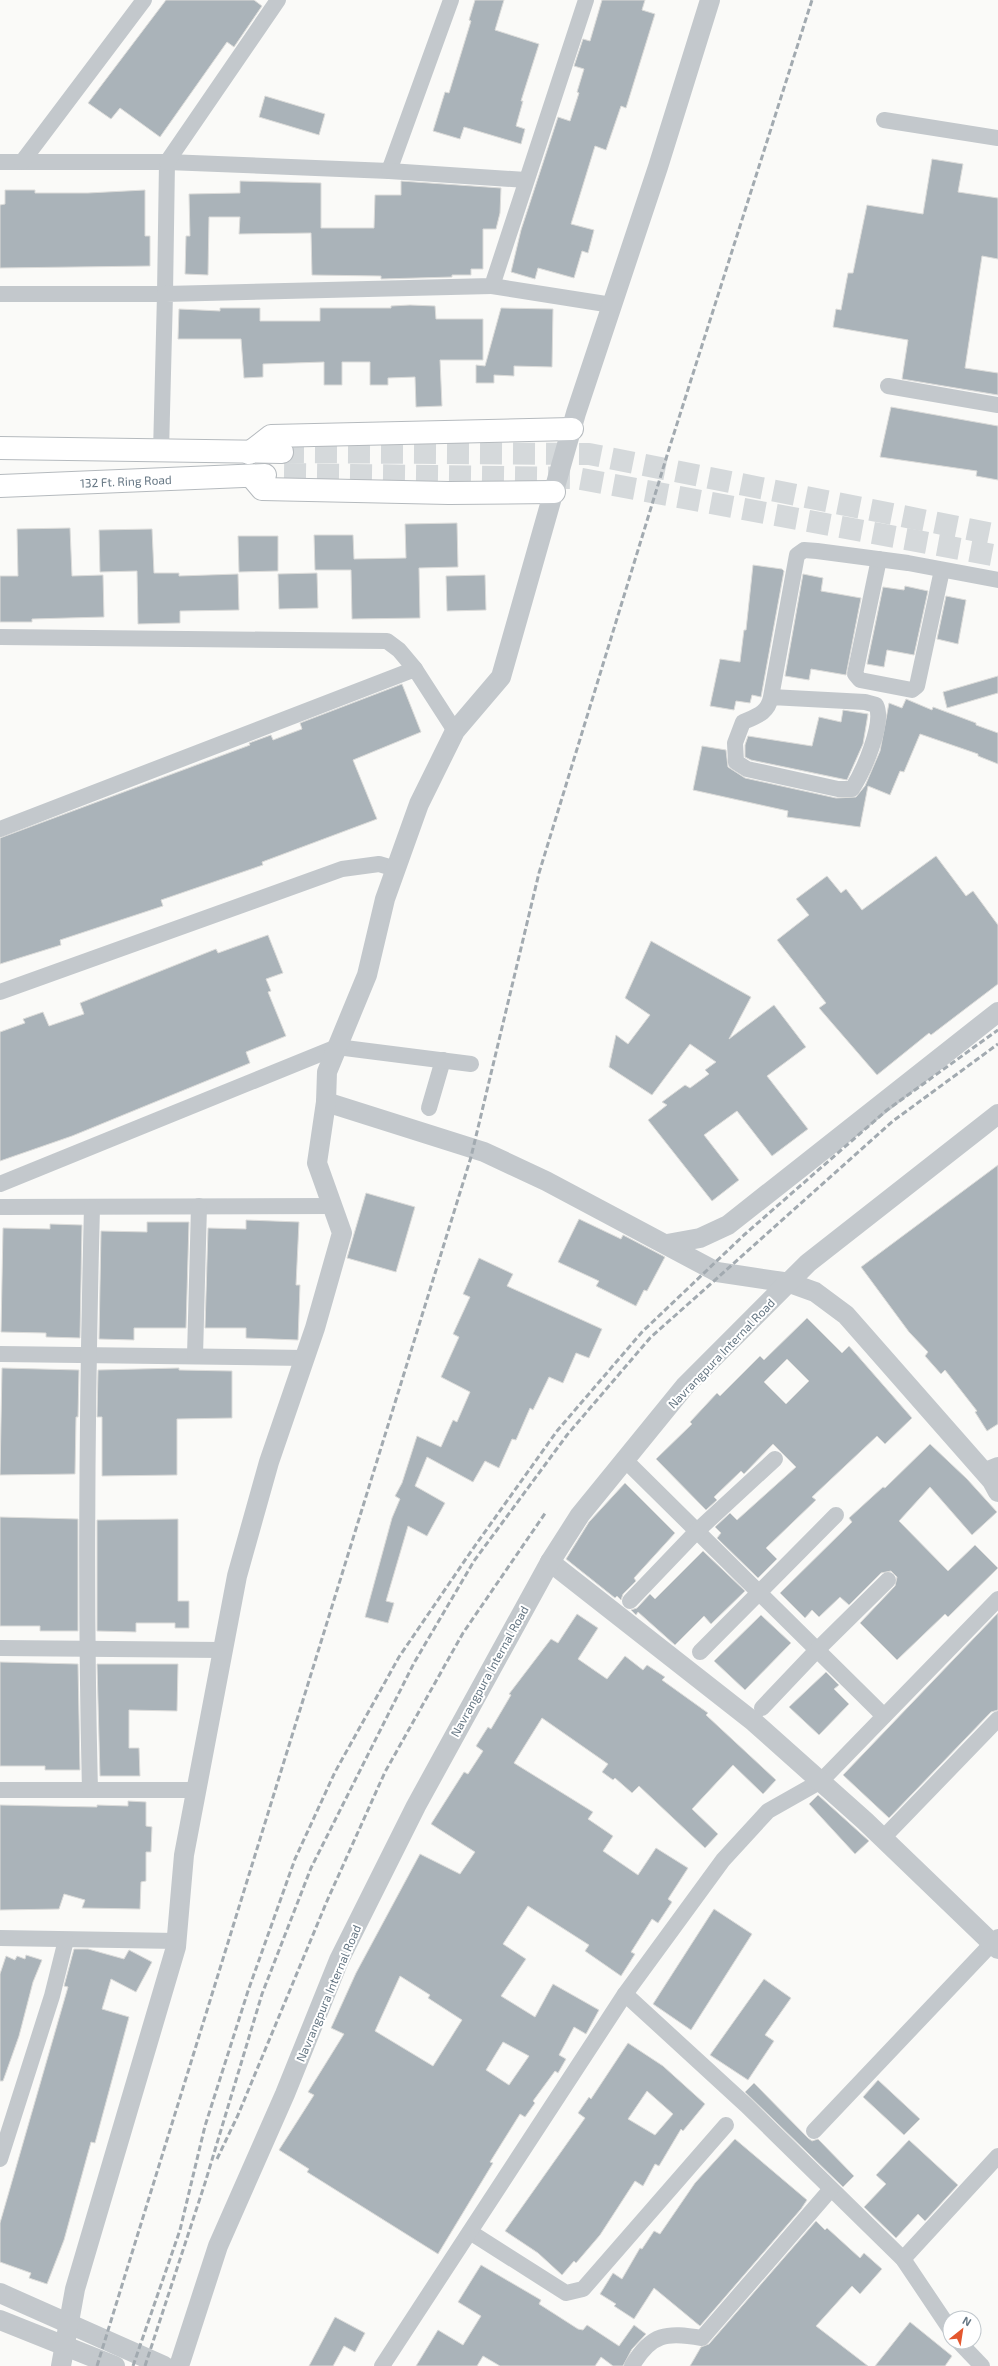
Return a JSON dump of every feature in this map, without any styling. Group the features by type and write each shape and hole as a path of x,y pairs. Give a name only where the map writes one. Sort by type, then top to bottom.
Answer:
{"main road":[{"path":"249,453 270,436 572,429"},
{"path":"0,448 161,452 282,452"},
{"name":"132 Ft. Ring Road","path":"0,486 284,474"},
{"path":"251,476 262,489 450,493 554,492"}],"street":[{"path":"22,162 144,0"},
{"path":"161,452 167,162 278,0"},
{"path":"389,171 451,0"},
{"path":"492,286 586,0"},
{"path":"61,2366 75,2289 177,1942 184,1855 237,1576 267,1469 305,1358 342,1233 317,1163 326,1102 326,1072 367,975 385,899 419,804 455,731 501,677 572,429 658,167 710,0"},
{"path":"884,120 998,138"},
{"path":"0,162 167,162 389,171 526,180"},
{"path":"0,294 165,294 492,286 612,304"},
{"path":"888,386 998,404"},
{"path":"771,697 865,702 876,705 879,720 860,777 852,789 838,789 747,769 736,762 736,743 743,722 764,713 769,706 797,555 804,550 817,551 879,559 998,580"},
{"path":"879,559 855,674 860,680 912,690 917,686 942,570"},
{"path":"0,637 387,641 399,650 414,669 455,731"},
{"path":"0,829 414,669"},
{"path":"0,992 342,869 379,864 396,869"},
{"path":"667,1244 700,1238 728,1226 998,1012"},
{"path":"0,1184 337,1047 471,1064"},
{"path":"429,1108 443,1060"},
{"path":"326,1102 484,1152 546,1181 718,1272 790,1282 815,1292 846,1315 991,1468 998,1492"},
{"name":"Navrangpura Internal Road","path":"179,2366 218,2246 285,2094 339,1960 416,1806 550,1562 580,1515 624,1459 685,1386 808,1263 998,1114"},
{"path":"195,1356 199,1206"},
{"path":"0,1207 333,1206"},
{"path":"90,1790 87,1649 88,1355 92,1207"},
{"path":"0,1354 305,1358"},
{"path":"624,1459 884,1716"},
{"path":"630,1601 697,1531 775,1459"},
{"path":"700,1652 836,1515"},
{"path":"550,1562 754,1722 821,1781 996,1943 814,2131"},
{"path":"762,1708 817,1650 888,1580"},
{"path":"382,2366 625,1994 733,1849 768,1811 821,1781 998,1599"},
{"path":"0,1648 222,1650"},
{"path":"883,1838 998,1719"},
{"path":"0,1790 196,1790"},
{"path":"0,1938 177,1942"},
{"path":"0,2158 52,1996 66,1940"},
{"path":"625,1994 746,2105 903,2259 942,2316"},
{"path":"470,2232 566,2292 583,2289 726,2125"},
{"path":"903,2259 998,2156"},
{"path":"632,2366 650,2342 677,2333 702,2338 831,2189"},
{"path":"0,2293 164,2366"},
{"path":"0,2320 115,2366"},
{"path":"967,2350 982,2366"}],"building":[{"path":"166,0 254,0 262,6 234,47 227,42 160,137 120,108 111,119 88,103"},
{"path":"475,0 504,0 495,30 539,44 521,101 523,101 516,126 525,129 521,144 464,127 460,139 433,131 445,92 449,93 471,21 469,20"},
{"path":"602,0 645,0 642,10 655,14 626,108 621,106 606,150 595,146 571,224 594,230 588,253 582,251 574,278 538,268 535,279 511,272 521,230 558,117 570,121 579,93 577,92 584,69 574,66 583,39 590,41"},
{"path":"265,96 325,114 319,135 259,117"},
{"path":"932,159 963,164 958,192 998,198 998,259 982,256 965,368 998,373 998,395 902,379 908,340 833,327 836,309 841,310 848,273 853,273 867,205 923,214"},
{"path":"240,181 321,183 321,228 374,228 375,195 401,195 401,181 501,188 500,213 496,229 483,229 483,269 471,269 471,275 381,279 381,276 312,275 311,233 239,234 240,217 209,217 208,275 185,274 186,236 190,236 189,194 240,193"},
{"path":"5,190 35,190 35,193 88,193 145,190 145,236 150,236 150,266 0,268 0,205 5,204"},
{"path":"391,306 435,306 436,319 483,319 483,360 440,360 442,406 416,407 415,377 388,378 388,385 370,385 370,362 342,362 342,385 324,385 324,362 263,364 263,377 244,378 241,339 178,339 179,309 220,311 220,308 260,308 260,321 320,321 320,308 391,308"},
{"path":"501,308 553,309 552,367 514,366 514,376 494,375 494,383 476,383 476,365 485,366"},
{"path":"891,407 998,426 998,480 976,476 977,471 880,457"},
{"path":"457,523 458,567 419,568 420,618 352,619 351,570 315,570 314,535 353,535 354,559 406,558 405,524"},
{"path":"70,528 72,576 103,575 104,617 32,619 32,622 0,622 0,576 18,576 17,529"},
{"path":"152,529 154,573 179,573 179,576 238,574 239,610 180,611 180,623 138,624 137,571 100,572 99,530"},
{"path":"238,536 278,536 278,571 239,572"},
{"path":"753,565 782,569 784,571 761,697 752,695 750,703 736,701 734,710 710,706 720,659 740,662 744,630 746,630"},
{"path":"317,573 318,608 279,609 278,574"},
{"path":"803,574 823,578 821,591 861,598 846,675 811,669 809,680 785,676"},
{"path":"485,575 486,610 447,611 446,576"},
{"path":"905,586 928,591 914,655 887,650 884,667 867,664 883,587 904,590"},
{"path":"946,596 966,600 958,644 937,639"},
{"path":"998,676 998,693 947,708 943,692"},
{"path":"402,684 421,732 353,760 377,819 262,862 263,865 161,900 163,906 60,940 61,945 0,964 0,838 250,745 249,743 271,735 273,740 302,729 300,723"},
{"path":"906,699 932,710 933,707 998,733 998,764 978,756 978,754 920,734 904,772 900,771 890,795 868,786 860,827 787,817 788,811 693,790 702,746 726,750 728,767 745,778 836,798 856,797 865,786 880,751 889,703 902,708"},
{"path":"843,710 868,714 863,744 847,780 751,760 745,757 745,745 748,736 812,746 819,717 841,722"},
{"path":"936,856 966,896 973,891 998,925 998,984 931,1035 929,1033 877,1075 819,1008 826,1003 777,940 809,915 796,899 827,876 841,893 846,889 862,910"},
{"path":"268,935 283,973 266,979 271,991 268,992 286,1036 246,1052 250,1063 72,1136 0,1161 0,1032 25,1023 23,1019 43,1012 49,1026 84,1014 80,1003 216,949 218,953"},
{"path":"651,941 751,997 729,1039 774,1005 806,1047 767,1076 808,1129 772,1156 737,1111 704,1135 739,1180 712,1201 648,1120 667,1105 662,1102 685,1085 690,1088 709,1074 705,1070 716,1062 690,1044 652,1095 609,1067 616,1035 628,1044 650,1015 625,998"},
{"path":"998,1165 998,1424 987,1431 975,1412 977,1411 945,1370 941,1374 925,1356 928,1352 909,1332 861,1267"},
{"path":"366,1193 415,1207 396,1272 347,1258"},
{"path":"579,1219 621,1239 623,1235 665,1257 647,1291 644,1290 636,1306 596,1286 599,1281 558,1262"},
{"path":"246,1220 299,1222 296,1285 300,1285 298,1340 246,1338 246,1328 205,1328 208,1228 246,1229"},
{"path":"147,1222 189,1222 186,1328 134,1328 134,1340 99,1339 101,1231 147,1232"},
{"path":"50,1224 82,1225 80,1338 46,1337 46,1333 1,1332 3,1228 50,1229"},
{"path":"479,1258 513,1274 507,1286 602,1329 589,1358 576,1353 563,1383 549,1377 533,1410 530,1408 516,1440 512,1439 499,1468 485,1461 473,1482 427,1457 415,1486 445,1503 427,1536 408,1526 386,1601 394,1603 388,1623 365,1617 392,1518 400,1499 395,1496 402,1483 417,1436 441,1447 453,1420 457,1422 470,1392 441,1377 459,1337 453,1334 470,1297 463,1294"},
{"path":"807,1318 842,1353 849,1346 912,1418 885,1444 877,1436 812,1497 816,1500 766,1548 777,1559 758,1578 717,1538 721,1533 715,1527 730,1513 737,1520 796,1467 773,1444 744,1474 741,1471 714,1497 717,1500 706,1510 656,1459 692,1424 690,1422 717,1393 720,1396 760,1356 764,1360","holes":["787,1359 809,1381 786,1404 764,1382"]},
{"path":"2,1368 79,1370 75,1474 0,1475"},
{"path":"179,1368 179,1370 232,1371 232,1418 177,1419 177,1475 102,1476 102,1417 97,1417 98,1370"},
{"path":"930,1444 967,1479 997,1512 972,1535 930,1487 899,1521 948,1571 975,1545 998,1568 948,1617 945,1614 897,1660 860,1623 895,1586 897,1577 891,1571 881,1573 849,1605 840,1597 819,1617 812,1610 805,1618 780,1593 852,1522 849,1518 883,1487 885,1488"},
{"path":"625,1483 675,1533 634,1578 636,1581 623,1594 621,1600 617,1596 615,1598 566,1559 589,1522"},
{"path":"0,1517 78,1519 78,1631 40,1631 40,1626 0,1626"},
{"path":"178,1519 178,1601 189,1601 189,1628 175,1628 175,1623 136,1623 136,1632 97,1631 97,1520"},
{"path":"703,1551 745,1591 711,1624 704,1616 675,1645 638,1612 636,1615 631,1610 637,1608 650,1594 655,1599"},
{"path":"998,1613 998,1710 991,1712 889,1818 843,1775"},
{"path":"577,1614 598,1628 578,1659 607,1679 625,1656 643,1670 647,1665 665,1677 662,1680 708,1713 706,1715 776,1780 763,1794 733,1765 692,1809 718,1834 705,1848 639,1786 632,1793 615,1778 613,1780 602,1772 608,1764 542,1718 514,1763 593,1812 588,1819 613,1836 603,1851 638,1875 656,1848 688,1868 668,1899 672,1902 658,1923 652,1919 631,1952 635,1954 621,1976 585,1951 589,1945 528,1906 503,1944 526,1959 501,1996 535,2017 553,1984 599,2010 586,2034 574,2027 559,2055 566,2059 558,2073 555,2071 533,2101 535,2103 525,2117 520,2114 490,2162 493,2163 438,2254 307,2172 309,2169 279,2150 314,2095 308,2092 344,2034 331,2028 356,1973 420,1854 460,1874 475,1852 431,1824 464,1772 468,1774 483,1751 476,1746 488,1727 491,1729 511,1695 509,1694 551,1639 558,1643","holes":["400,1976 430,1995 428,1998 462,2020 433,2066 375,2031","503,2042 529,2056 509,2085 486,2070"]},
{"path":"761,1615 791,1643 745,1690 714,1661"},
{"path":"0,1662 78,1664 80,1770 45,1770 45,1766 0,1766"},
{"path":"97,1664 178,1664 177,1711 129,1710 129,1748 139,1748 140,1776 100,1776"},
{"path":"826,1672 839,1685 834,1689 849,1704 819,1735 789,1707"},
{"path":"818,1795 869,1841 855,1854 809,1804"},
{"path":"128,1801 146,1802 146,1826 152,1827 151,1852 146,1852 146,1881 141,1882 140,1909 82,1908 85,1900 64,1894 59,1909 0,1910 0,1805 97,1807 97,1805 128,1806"},
{"path":"714,1909 752,1934 691,2030 653,2004"},
{"path":"74,1949 88,1949 124,1959 129,1950 152,1962 136,1992 111,1979 102,2009 129,2017 95,2143 91,2142 64,2240 47,2284 29,2278 31,2273 0,2262 0,2223 68,1987 64,1986"},
{"path":"26,1955 42,1960 33,1982 19,2036 3,2081 0,2081 0,1974 6,1956 15,1960 17,1956 25,1959"},
{"path":"764,1979 791,1998 765,2035 774,2041 748,2080 710,2055"},
{"path":"628,2043 663,2066 705,2104 683,2131 681,2129 659,2166 655,2164 643,2186 635,2181 600,2235 576,2263 574,2261 562,2275 538,2253 505,2231 585,2118 578,2113 589,2097 591,2099","holes":["647,2091 673,2114 655,2135 628,2119"]},
{"path":"878,2080 920,2119 904,2135 863,2097"},
{"path":"754,2083 808,2138 812,2141 818,2139 854,2176 843,2187 745,2092"},
{"path":"735,2139 807,2200 801,2209 700,2326 654,2288 634,2319 614,2306 616,2304 600,2294 613,2273 622,2279 640,2248 642,2249 654,2231 660,2234 695,2183"},
{"path":"909,2140 958,2185 925,2221 918,2214 896,2238 864,2207 886,2184 876,2175"},
{"path":"816,2221 825,2230 827,2228 860,2258 864,2253 882,2269 860,2294 852,2286 816,2326 868,2366 690,2366 701,2347 709,2344"},
{"path":"481,2265 541,2300 539,2304 578,2329 583,2330 587,2325 619,2346 634,2325 646,2334 632,2349 623,2366 613,2366 601,2357 595,2366 500,2366 483,2356 477,2366 416,2366 438,2330 463,2345 481,2316 458,2302"},
{"path":"335,2317 365,2333 355,2352 344,2346 333,2366 309,2366"},
{"path":"910,2322 942,2348 942,2350 945,2350 952,2356 945,2366 875,2366"}],"tunnel":[{"path":"282,452 589,454 998,535"},
{"path":"284,474 576,478 998,556"}],"railway":[{"path":"97,2366 471,1157 539,873 669,449 812,0"},
{"path":"133,2366 180,2230 205,2126 248,1991 295,1859 335,1772 399,1657 472,1550 557,1431 642,1332 744,1235 887,1110 998,1030"},
{"path":"145,2366 205,2183 262,1994 311,1868 414,1663 474,1561 567,1435 650,1338 893,1121 998,1044"},
{"path":"217,2159 238,2115 327,1901 385,1772 463,1633 546,1512"}]}
